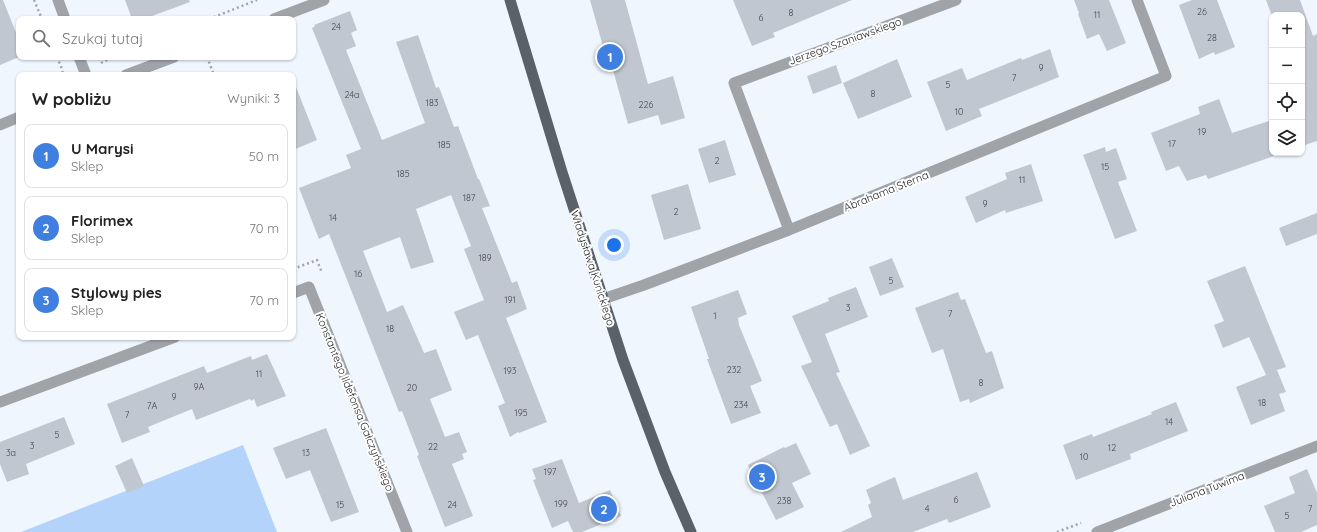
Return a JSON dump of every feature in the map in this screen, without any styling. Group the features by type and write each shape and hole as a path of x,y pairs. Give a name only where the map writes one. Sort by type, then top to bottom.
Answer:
{"main road":[{"name":"Władysława Kunickiego","path":"510,0 603,299 642,412 665,472 691,532"}],"street":[{"path":"58,0 64,16"},
{"path":"282,16 324,0"},
{"name":"Jerzego Szaniawskiego","path":"789,230 734,83 956,0"},
{"name":"Abrahama Sterna","path":"603,299 789,230 1166,76 1137,0"},
{"path":"80,60 85,72"},
{"path":"134,72 166,60"},
{"path":"0,125 16,118"},
{"name":"Konstantego Ildefonsa Gałczyńskiego","path":"296,292 309,287 407,532"},
{"path":"0,402 167,340"},
{"name":"Juliana Tuwima","path":"1097,532 1317,446"}],"path":[{"path":"34,0 41,16"},
{"path":"217,16 257,0"},
{"path":"58,60 62,72"},
{"path":"208,60 213,72"}],"shaded area":[{"path":"243,445 277,532 21,532"}],"building":[{"path":"0,0 3,0 16,32 16,58 0,65"},
{"path":"125,0 189,0 190,2 152,16 131,16"},
{"path":"590,0 625,0 648,84 673,76 685,118 661,125 658,115 628,124 611,63 608,64"},
{"path":"733,0 852,0 773,33 775,37 752,46"},
{"path":"1074,0 1109,0 1126,43 1107,51 1099,34 1087,39"},
{"path":"1192,0 1217,0 1235,47 1215,55 1214,52 1199,59 1179,5"},
{"path":"1266,0 1300,0 1304,12 1270,12"},
{"path":"350,11 357,30 351,33 356,46 346,50 382,140 425,123 396,42 418,35 436,88 439,87 454,127 458,126 490,206 482,208 512,283 517,281 527,309 506,318 547,422 519,433 518,432 510,437 498,406 505,403 478,335 466,340 454,312 484,300 464,249 471,246 451,195 416,209 434,262 411,269 400,237 363,251 387,312 403,305 424,353 436,349 452,390 430,399 445,437 459,432 467,452 462,454 464,459 452,464 473,516 445,527 417,456 419,455 402,411 399,412 329,234 319,239 299,188 351,168 346,155 361,149 312,28 315,26 314,25"},
{"path":"1305,14 1313,36 1317,34 1317,141 1305,145"},
{"path":"1050,49 1059,77 979,109 982,116 946,131 927,82 962,68 967,80 1021,58 1022,60"},
{"path":"897,59 912,97 858,119 843,83"},
{"path":"836,65 842,83 813,94 807,76"},
{"path":"296,87 317,140 296,149"},
{"path":"1219,99 1232,133 1269,121 1269,156 1274,156 1208,179 1206,175 1187,181 1179,166 1166,171 1151,133 1200,114 1198,107"},
{"path":"725,140 736,175 709,183 698,149"},
{"path":"1105,147 1106,152 1116,148 1127,179 1118,182 1137,231 1115,239 1083,155"},
{"path":"1031,164 1043,201 1006,213 1005,210 976,223 965,197 1007,179 1005,173"},
{"path":"688,184 701,229 664,240 651,195"},
{"path":"1317,213 1317,234 1286,246 1279,228"},
{"path":"892,258 904,287 880,296 869,267"},
{"path":"1245,266 1286,367 1277,370 1286,392 1279,394 1285,411 1251,425 1236,387 1266,375 1249,337 1223,348 1214,325 1224,321 1207,281"},
{"path":"856,287 868,317 825,334 840,372 836,373 870,446 850,455 837,424 830,427 801,366 812,362 792,316 829,301 828,298"},
{"path":"738,290 747,314 738,318 739,325 762,381 750,386 761,413 731,424 707,359 709,359 691,307"},
{"path":"958,292 961,300 965,299 986,353 992,351 1004,388 970,403 969,399 960,402 943,349 932,353 915,308"},
{"path":"267,354 286,396 257,407 254,399 251,401 250,399 196,420 192,409 148,427 150,432 122,443 107,404 204,366 207,373 251,356 252,360"},
{"path":"1176,402 1188,431 1130,454 1131,459 1076,480 1063,445 1092,434 1093,437 1152,414 1151,412"},
{"path":"64,417 75,444 26,464 29,474 7,482 0,464 0,442"},
{"path":"326,428 359,512 331,522 310,470 286,479 273,448"},
{"path":"796,443 811,474 792,483 804,507 776,520 748,465 784,447 785,448"},
{"path":"132,458 144,486 127,493 115,466"},
{"path":"562,459 579,503 610,490 621,516 582,532 573,532 568,521 552,528 533,480 536,479 532,469"},
{"path":"1307,469 1317,493 1317,525 1301,532 1275,532 1264,506 1295,493 1289,477"},
{"path":"977,472 991,507 949,523 947,519 913,532 841,532 872,517 868,505 871,503 866,490 883,482 895,477 903,500"}],"place":[{"name":"U Marysi","path":"610,57"},
{"name":"Stylowy pies","path":"762,477"},
{"name":"Florimex","path":"604,509"}]}
